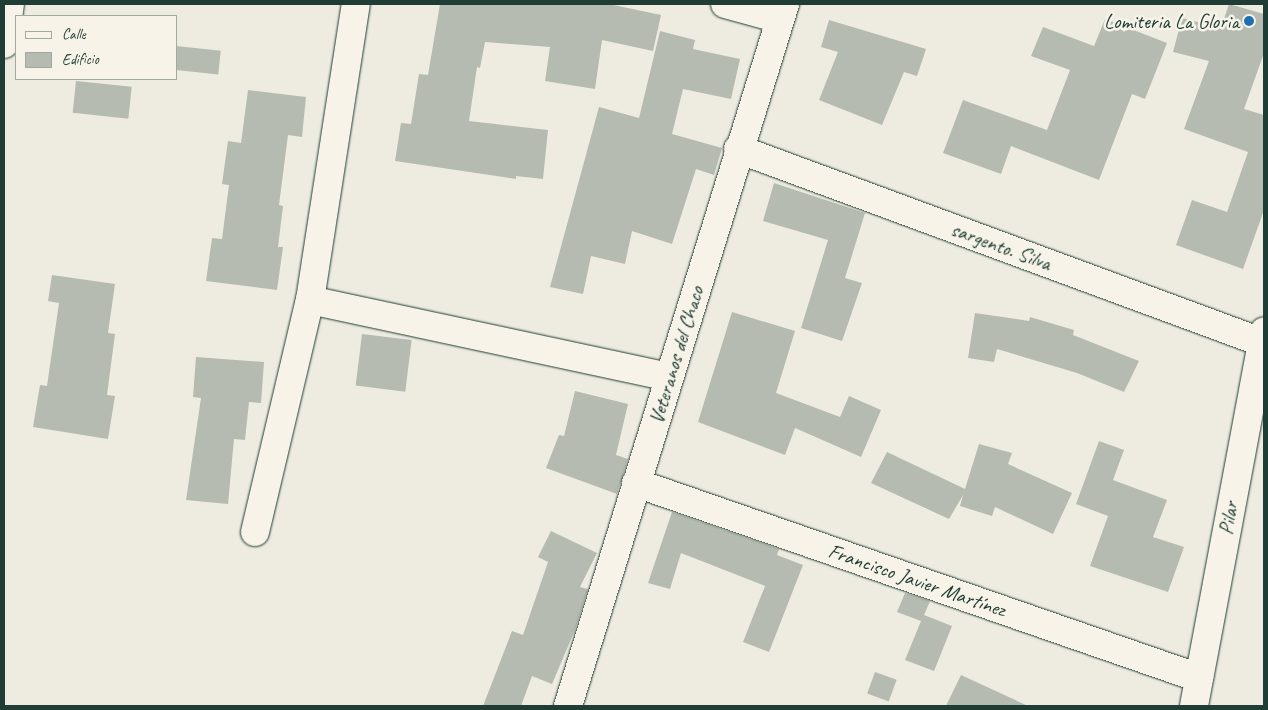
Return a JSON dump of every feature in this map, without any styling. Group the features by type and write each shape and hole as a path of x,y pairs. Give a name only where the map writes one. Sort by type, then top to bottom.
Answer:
{"street":[{"path":"4,44 10,4"},
{"path":"255,532 310,300 356,4"},
{"path":"725,4 782,11"},
{"name":"Veteranos del Chaco","path":"568,706 782,11"},
{"name":"sargento. Silva","path":"738,149 1263,339"},
{"path":"310,300 669,377"},
{"name":"Pilar","path":"1194,706 1263,339"},
{"name":"Francisco Javier Martínez","path":"636,483 1199,678"}],"building":[{"path":"440,4 609,4 661,15 653,51 602,40 595,89 545,81 550,47 485,42 480,68 477,67 469,121 548,130 543,179 516,176 516,179 395,161 401,123 411,124 419,74 428,75"},
{"path":"1229,4 1264,14 1264,53 1244,109 1264,115 1264,210 1243,269 1176,245 1192,200 1227,212 1248,152 1184,129 1209,61 1173,52 1182,18 1221,28"},
{"path":"1105,19 1167,43 1145,99 1132,94 1099,180 1011,146 1001,174 943,153 963,100 1047,130 1070,70 1031,56 1043,27 1094,46"},
{"path":"829,20 926,49 917,76 904,72 882,125 819,100 838,52 821,47"},
{"path":"660,31 695,40 693,49 740,59 731,99 683,89 672,134 722,148 714,175 696,169 672,244 632,231 625,264 591,256 583,294 550,287 599,107 639,118"},
{"path":"178,46 221,51 218,75 178,70"},
{"path":"76,81 132,87 128,119 73,113"},
{"path":"248,90 306,97 302,137 288,135 279,205 283,206 278,247 283,247 277,290 206,281 212,238 222,239 229,185 222,184 228,141 241,143"},
{"path":"774,183 865,213 845,278 862,283 842,341 801,328 828,240 763,221"},
{"path":"52,275 115,284 108,333 115,334 107,395 115,396 108,439 33,427 40,385 47,386 59,303 48,301"},
{"path":"732,312 795,331 776,393 840,417 849,396 881,410 861,457 795,428 785,455 698,422"},
{"path":"975,313 1029,321 1030,317 1074,330 1073,335 1139,361 1124,392 1077,373 997,349 994,362 968,358"},
{"path":"362,334 412,340 405,392 356,386"},
{"path":"196,357 264,362 261,403 249,402 245,440 234,439 228,504 186,500 201,398 193,397"},
{"path":"575,391 628,404 616,455 628,459 617,494 546,468 559,435 564,436"},
{"path":"1099,441 1124,450 1113,480 1167,500 1153,537 1184,547 1168,592 1090,566 1108,516 1076,504"},
{"path":"979,444 1012,453 1008,464 1072,493 1053,534 995,507 992,516 960,506 963,495 949,519 871,483 887,452 965,489"},
{"path":"672,512 779,549 777,555 803,565 769,652 743,642 765,586 681,553 670,589 648,583"},
{"path":"551,531 597,553 580,587 588,589 575,630 552,684 532,676 521,706 483,706 512,631 523,635 548,562 538,557"},
{"path":"905,593 930,601 924,615 952,626 934,671 905,660 921,621 897,612"},
{"path":"875,672 897,680 889,701 867,694"},
{"path":"961,675 1028,706 946,706"}],"place":[{"name":"Lomiteria La Gloria","path":"1249,21"}]}
